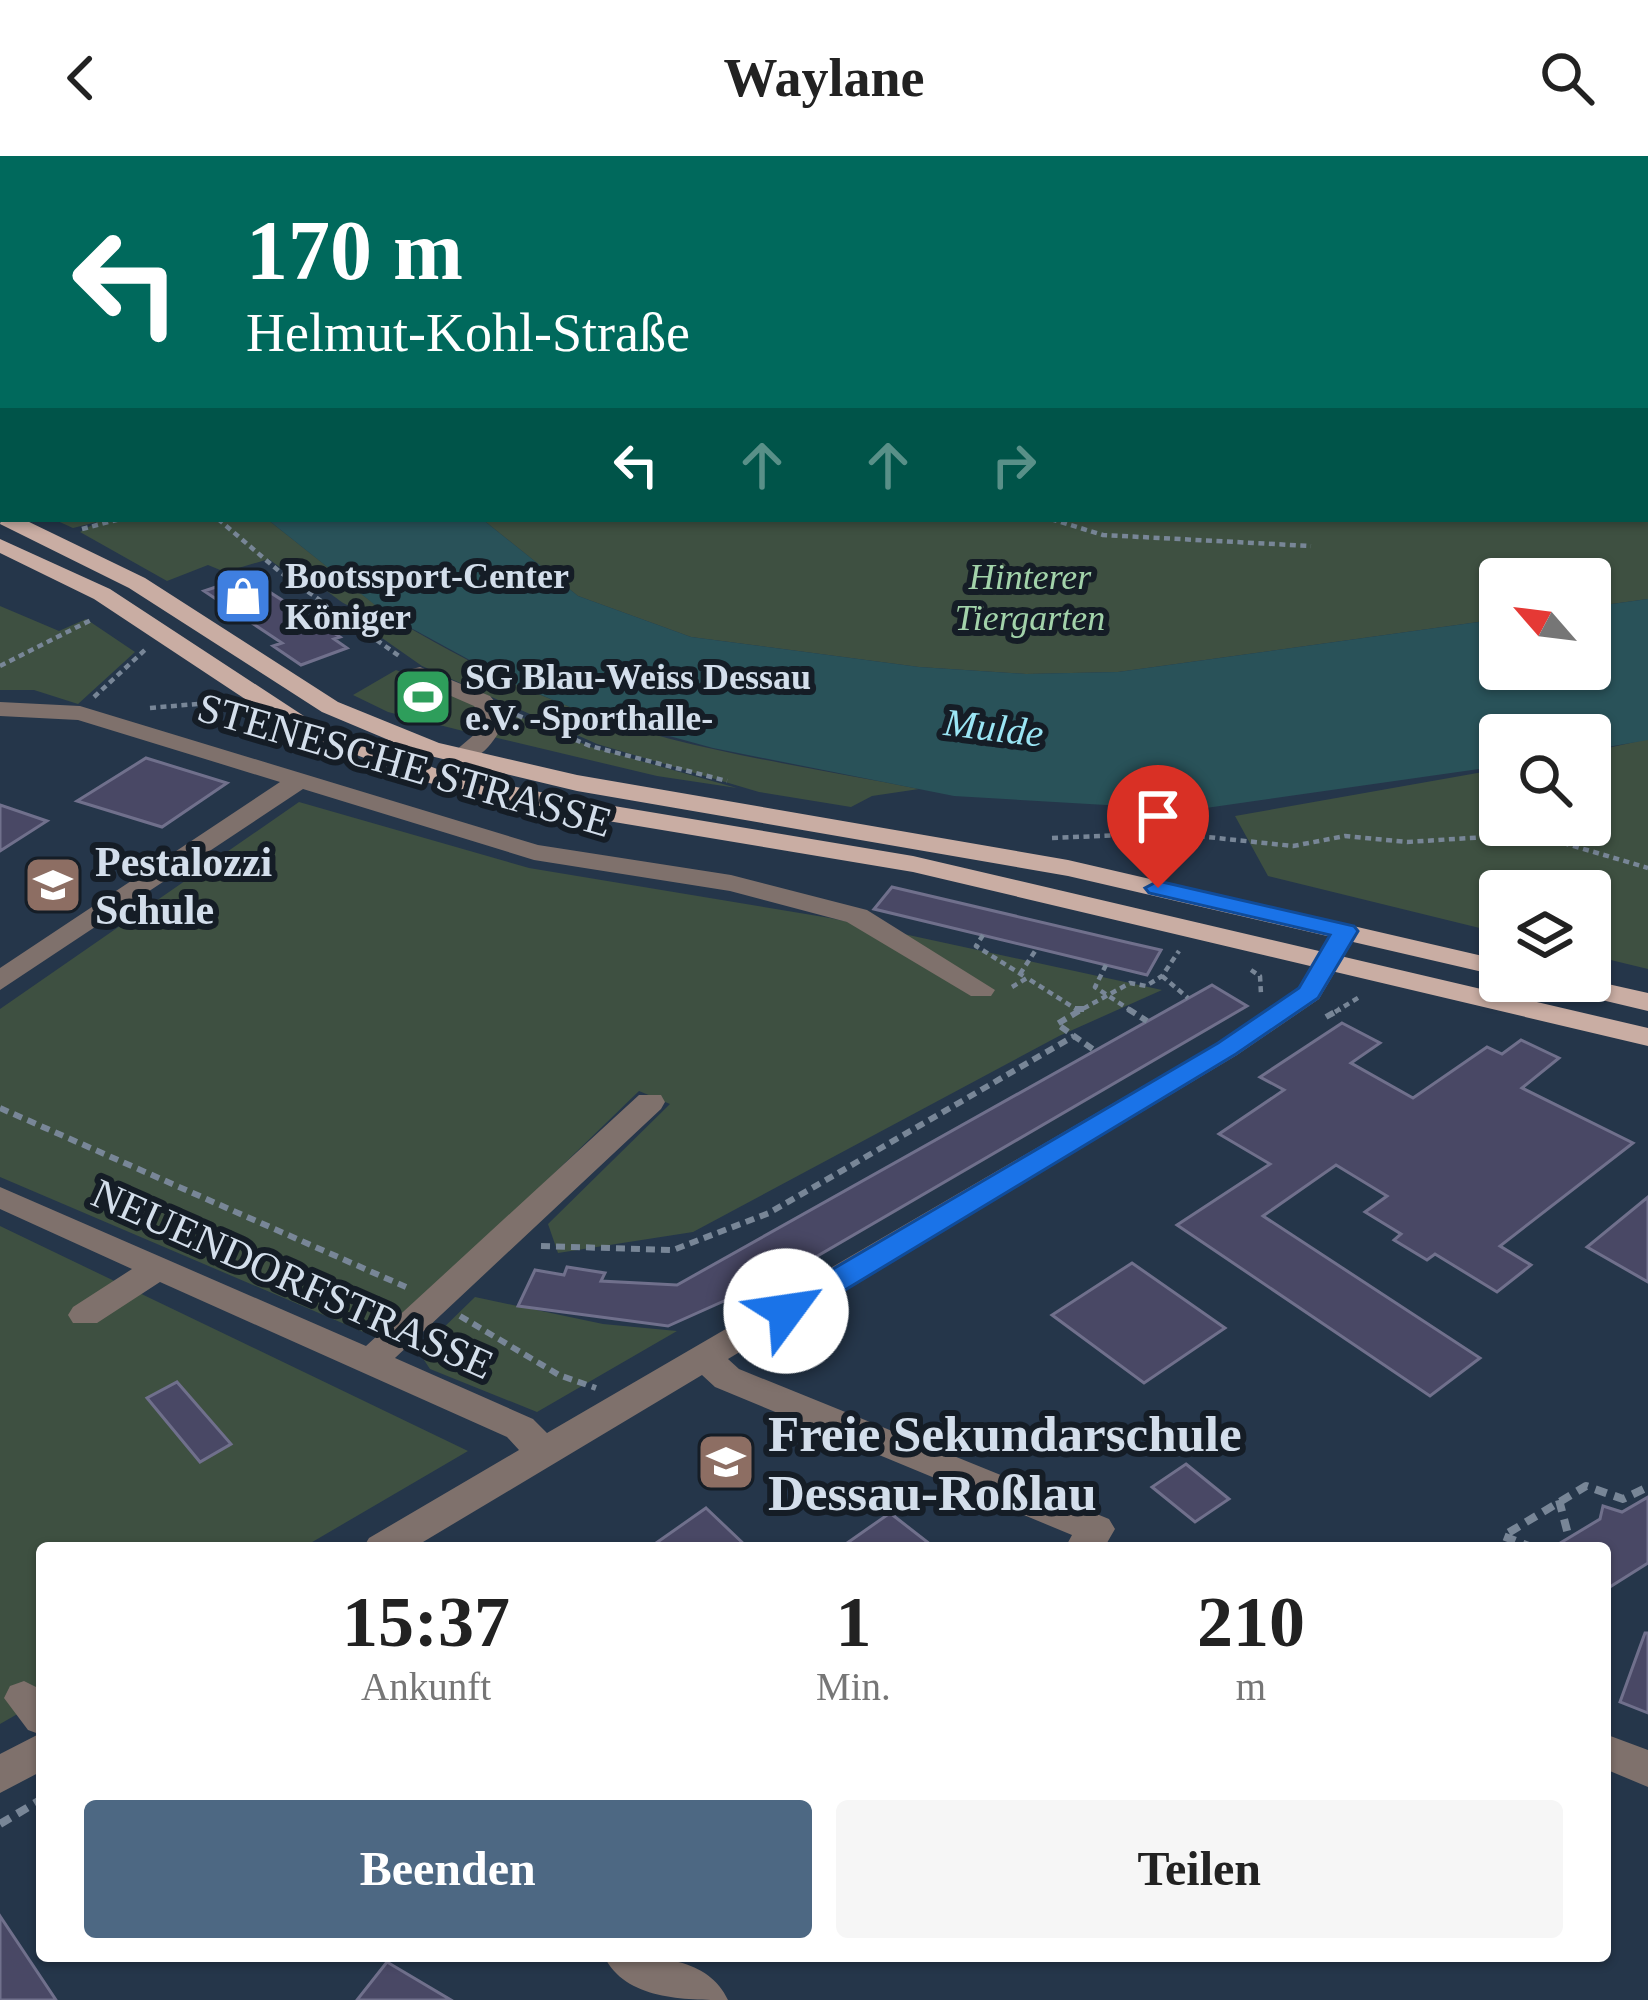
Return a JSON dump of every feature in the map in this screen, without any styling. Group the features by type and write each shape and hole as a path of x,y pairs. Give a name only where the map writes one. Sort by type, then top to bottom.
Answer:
{"main road":[{"path":"13,522 137,583 342,714 460,757 578,784 1026,860 1479,963"},
{"path":"0,545 102,594 301,725 388,763 532,800 914,864 1648,1037"},
{"path":"1611,993 1648,1002"}],"street":[{"path":"420,674 482,701 495,716 492,729 460,757"},
{"name":"STENESCHE STRASSE","path":"0,710 80,713 534,852 731,883 857,916 981,991"},
{"path":"0,981 298,781"},
{"path":"392,1542 1253,1030 1309,993 1346,931"},
{"path":"371,1361 447,1308 650,1102"},
{"name":"NEUENDORFSTRASSE","path":"0,1197 520,1428 543,1452"},
{"path":"85,1315 157,1268"},
{"path":"706,1359 727,1378 1096,1529 1088,1542"},
{"path":"0,1775 36,1754"},
{"path":"1611,1754 1648,1769"},
{"path":"637,1962 705,2000"}],"path":[{"path":"222,522 280,572 379,642"},
{"path":"1059,522 1103,535 1311,547"},
{"path":"0,666 101,615"},
{"path":"80,713 106,681 152,644"},
{"path":"147,708 236,700"},
{"path":"482,701 590,746 734,784"},
{"path":"1046,838 1169,833 1293,846 1345,836 1407,842 1533,834 1648,868"},
{"path":"983,935 976,946 1079,1011"},
{"path":"981,991 995,998 1023,976 1036,948"},
{"path":"1094,1050 1057,1024 1108,995 1162,976 1178,951 1200,950"},
{"path":"1241,962 1260,976 1261,994 1252,1007 1253,1030"},
{"path":"1106,965 1095,987 1147,1021"},
{"path":"1162,976 1188,998"},
{"path":"528,1245 673,1250 692,1243 769,1213 1074,1036"},
{"path":"0,1108 447,1308 559,1375 626,1403"},
{"path":"447,1308 469,1304"},
{"path":"1518,1542 1503,1536 1586,1486 1623,1499 1648,1487"},
{"path":"1559,1499 1569,1538"},
{"path":"0,1824 36,1802"}],"green space":[{"path":"60,522 97,522 73,528"},
{"path":"97,522 271,522 378,607 348,605 269,559 225,572 208,565 167,581 80,532"},
{"name":"Hinterer Tiergarten","path":"486,522 1648,522 1648,599 1611,604 1611,558 1479,558 1479,622 1118,672 1026,674 919,667 691,637 578,596"},
{"path":"0,606 59,631 86,619 135,652 78,704 34,690 0,690"},
{"path":"389,616 505,679 619,724 747,756 919,789 872,796 851,807 759,792 597,744 422,666 362,624"},
{"path":"396,670 469,700 488,718 479,735 388,712 353,695"},
{"path":"497,707 591,747 737,788 657,776 493,737"},
{"path":"1648,739 1648,969 1611,960 1611,870 1479,870 1479,928 1268,876 1235,816 1479,773 1479,846 1611,846 1611,747"},
{"path":"299,802 529,868 830,918 1162,990 1059,1036 693,1232 558,1253 548,1224 670,1104 639,1091 423,1301 375,1337 0,1177 0,1009"},
{"path":"0,1226 468,1451 312,1542 36,1542 36,1703 0,1724"},
{"path":"475,1297 603,1324 677,1331 537,1412 430,1369 424,1360 434,1337"}],"water":[{"name":"Mulde","path":"271,522 486,522 578,596 691,637 919,667 1026,674 1118,672 1479,622 1479,690 1611,690 1611,604 1648,599 1648,740 1611,746 1611,714 1479,714 1479,769 1192,810 954,796 713,748 582,712 510,682 389,616"}],"building":[{"path":"246,577 340,637 334,639 347,648 301,665 273,646 282,643 204,591"},
{"path":"146,758 227,783 162,827 77,801"},
{"path":"0,805 47,821 0,851"},
{"path":"892,887 1161,950 1147,975 874,909"},
{"path":"1212,985 1247,1006 747,1297 742,1293 668,1326 518,1306 535,1270 564,1275 567,1267 605,1273 601,1281 677,1285"},
{"path":"1342,1023 1380,1043 1351,1063 1413,1098 1487,1047 1502,1054 1521,1040 1559,1058 1522,1088 1633,1143 1500,1246 1531,1265 1497,1292 1435,1254 1427,1260 1394,1240 1401,1234 1365,1212 1387,1196 1336,1165 1263,1216 1480,1358 1430,1396 1177,1225 1270,1164 1219,1134 1284,1090 1260,1077"},
{"path":"1648,1197 1648,1282 1587,1247"},
{"path":"1132,1263 1225,1328 1144,1383 1052,1315"},
{"path":"177,1382 231,1444 200,1462 147,1398"},
{"path":"1186,1464 1229,1499 1195,1522 1152,1487"},
{"path":"1648,1497 1648,1563 1611,1586 1611,1542 1562,1542 1600,1519 1603,1506 1622,1512"},
{"path":"706,1508 742,1542 658,1542"},
{"path":"890,1513 927,1542 849,1542"},
{"path":"1648,1633 1648,1713 1620,1702"},
{"path":"0,1916 56,2000 0,2000"},
{"path":"387,1962 451,2000 357,2000"}],"place":[{"name":"Bootssport-Center Königer","path":"243,596"},
{"name":"SG Blau-Weiss Dessau e.V. -Sporthalle-","path":"423,697"},
{"name":"Pestalozzi Schule","path":"53,885"},
{"name":"Freie Sekundarschule Dessau-Roßlau","path":"726,1462"}],"route":[{"path":"786,1311 1227,1048 1309,993 1346,931 1158,888"}]}
